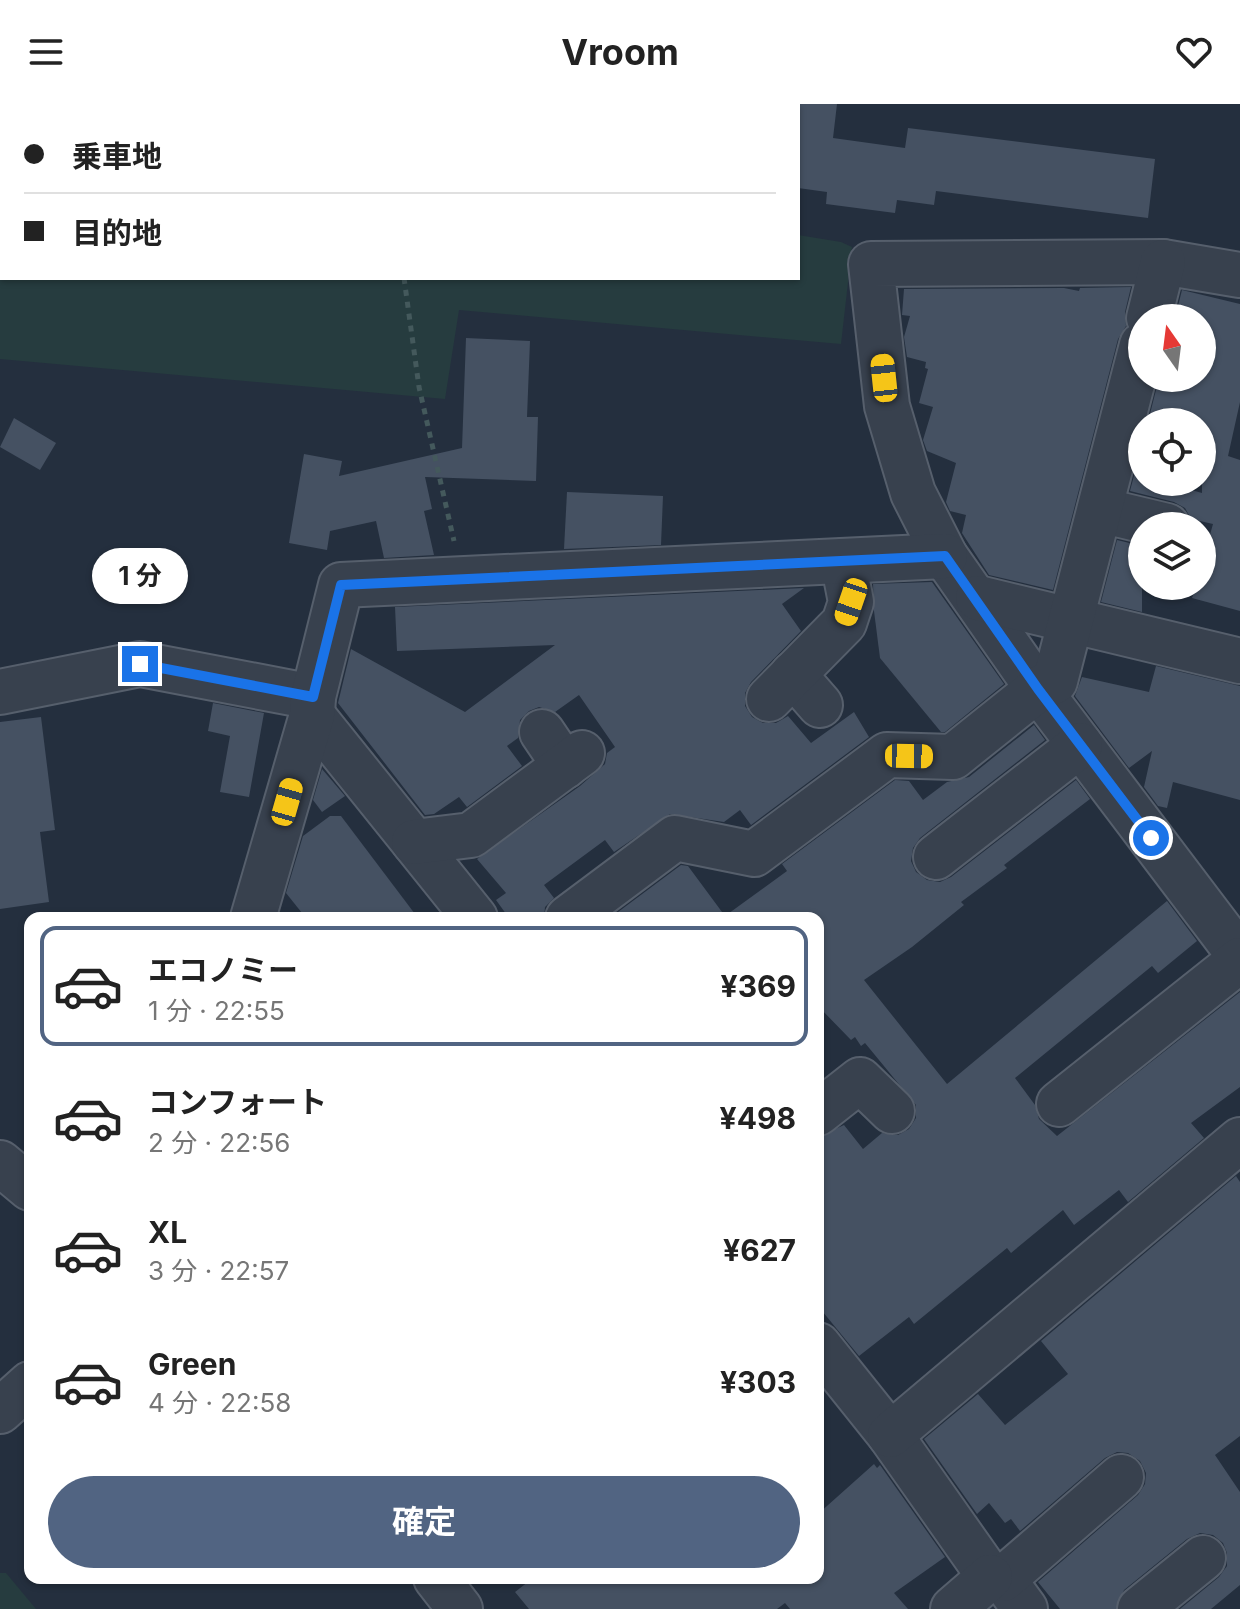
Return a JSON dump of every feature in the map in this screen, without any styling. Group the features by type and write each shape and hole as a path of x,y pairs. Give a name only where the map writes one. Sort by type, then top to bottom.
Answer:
{"street":[{"path":"1152,304 1163,262"},
{"path":"1059,1104 1240,958 1038,689 978,598 945,556 913,493 887,406 871,264 1163,262 1240,275"},
{"path":"576,912 675,838 754,854 887,755 953,757 1038,689 1055,681 1130,392"},
{"path":"1100,510 1128,517"},
{"path":"255,912 313,706 341,585 945,556"},
{"path":"794,693 844,623 851,602 843,561"},
{"path":"978,598 1240,661"},
{"path":"0,692 140,664 313,706 470,912"},
{"path":"936,857 1080,745"},
{"path":"414,842 471,835 563,750"},
{"path":"824,1108 860,1080 892,1111"},
{"path":"890,1435 1240,1140"},
{"path":"0,1163 24,1183"},
{"path":"824,1352 1006,1589"},
{"path":"0,1411 24,1389"},
{"path":"953,1609 1006,1589 1121,1477"},
{"path":"1140,1609 1180,1563"},
{"path":"441,1584 460,1609"}],"path":[{"path":"404,280 419,387 463,581"}],"green space":[{"path":"800,235 841,242 852,247 841,344 459,310 445,399 0,359 0,280 800,280"},
{"path":"0,1573 6,1573 36,1609 0,1609"}],"building":[{"path":"800,104 837,104 833,138 905,148 908,128 1155,159 1148,218 936,191 934,205 897,200 895,213 826,204 827,192 800,188"},
{"path":"1131,287 1125,312 1126,326 1118,339 1053,590 989,575 962,533 966,515 950,511 946,502 956,463 927,451 923,440 933,407 919,403 928,369 925,368 926,362 907,357 904,337 910,316 902,315 904,289 1064,288 1079,291 1080,288"},
{"path":"1182,290 1240,304 1240,402 1228,456 1240,460 1240,611 1199,600 1216,600 1216,512 1187,512 1174,502 1150,496 1216,496 1216,408 1152,408 1156,392 1216,392 1216,304 1178,304"},
{"path":"466,338 530,341 527,417 538,417 536,481 425,477 432,509 424,511 434,555 384,558 376,521 330,531 327,550 289,543 304,454 342,461 339,476 462,448"},
{"path":"14,418 56,443 40,470 0,447"},
{"path":"567,492 663,496 661,545 564,549"},
{"path":"1117,540 1128,543 1128,600 1142,600 1142,612 1101,602"},
{"path":"932,582 1004,684 945,732 941,732 880,658 874,611 873,584"},
{"path":"804,588 782,604 801,631 751,682 745,693 745,706 752,717 763,723 776,723 788,716 811,743 854,712 869,737 751,825 740,810 724,822 670,814 614,852 605,840 544,885 554,898 545,907 545,912 505,912 496,900 506,893 477,859 580,786 605,764 607,753 615,747 579,695 555,712 539,707 520,720 518,738 507,746 522,766 467,807 459,797 434,814 425,815 338,703 351,649 465,712 555,645 397,651 395,607"},
{"path":"1156,666 1240,686 1240,800 1173,782 1167,808 1158,806 1144,787 1152,751 1129,768 1075,696 1082,677 1149,692"},
{"path":"213,703 264,713 249,797 220,792 230,736 208,731"},
{"path":"41,717 55,830 40,832 49,902 0,909 0,722"},
{"path":"1034,725 1045,740 920,838 913,848 911,861 916,872 927,880 940,882 951,877 1076,780 1090,799 1004,865 1007,868 961,902 964,905 912,947 864,980 947,1084 1167,901 1197,941 1158,973 1152,966 1015,1078 1035,1105 1039,1119 1057,1136 1240,992 1240,1087 1191,1123 1204,1138 1128,1202 1119,1190 1074,1225 1063,1210 1011,1253 1007,1248 914,1324 909,1317 859,1356 824,1313 824,1134 844,1125 863,1149 882,1133 898,1135 909,1129 916,1118 916,1105 865,1043 861,1046 855,1037 851,1040 824,1012 824,912 731,912 787,871 782,864 895,780 909,781 923,800 947,782 969,777"},
{"path":"322,769 345,796 322,812 313,800"},
{"path":"330,816 341,816 413,912 301,912 286,893 303,836"},
{"path":"681,865 688,866 722,912 618,912"},
{"path":"1236,1176 1240,1182 1240,1436 1215,1455 1240,1492 1240,1585 1211,1609 1180,1609 1219,1577 1227,1566 1223,1543 1213,1535 1200,1533 1187,1539 1124,1590 1116,1609 1060,1609 1038,1582 1138,1495 1145,1484 1146,1473 1140,1461 1128,1453 1117,1452 1105,1458 1020,1531 1011,1519 1005,1523 989,1503 977,1514 924,1439 978,1394 1005,1425 1068,1374 1041,1341"},
{"path":"874,1464 877,1468 880,1465 945,1557 894,1593 908,1609 790,1609 785,1603 777,1609 529,1609 515,1592 525,1584 824,1584 824,1509"}],"route":[{"path":"140,664 313,697 341,585 945,556 978,598 1038,689 1151,838"}]}
